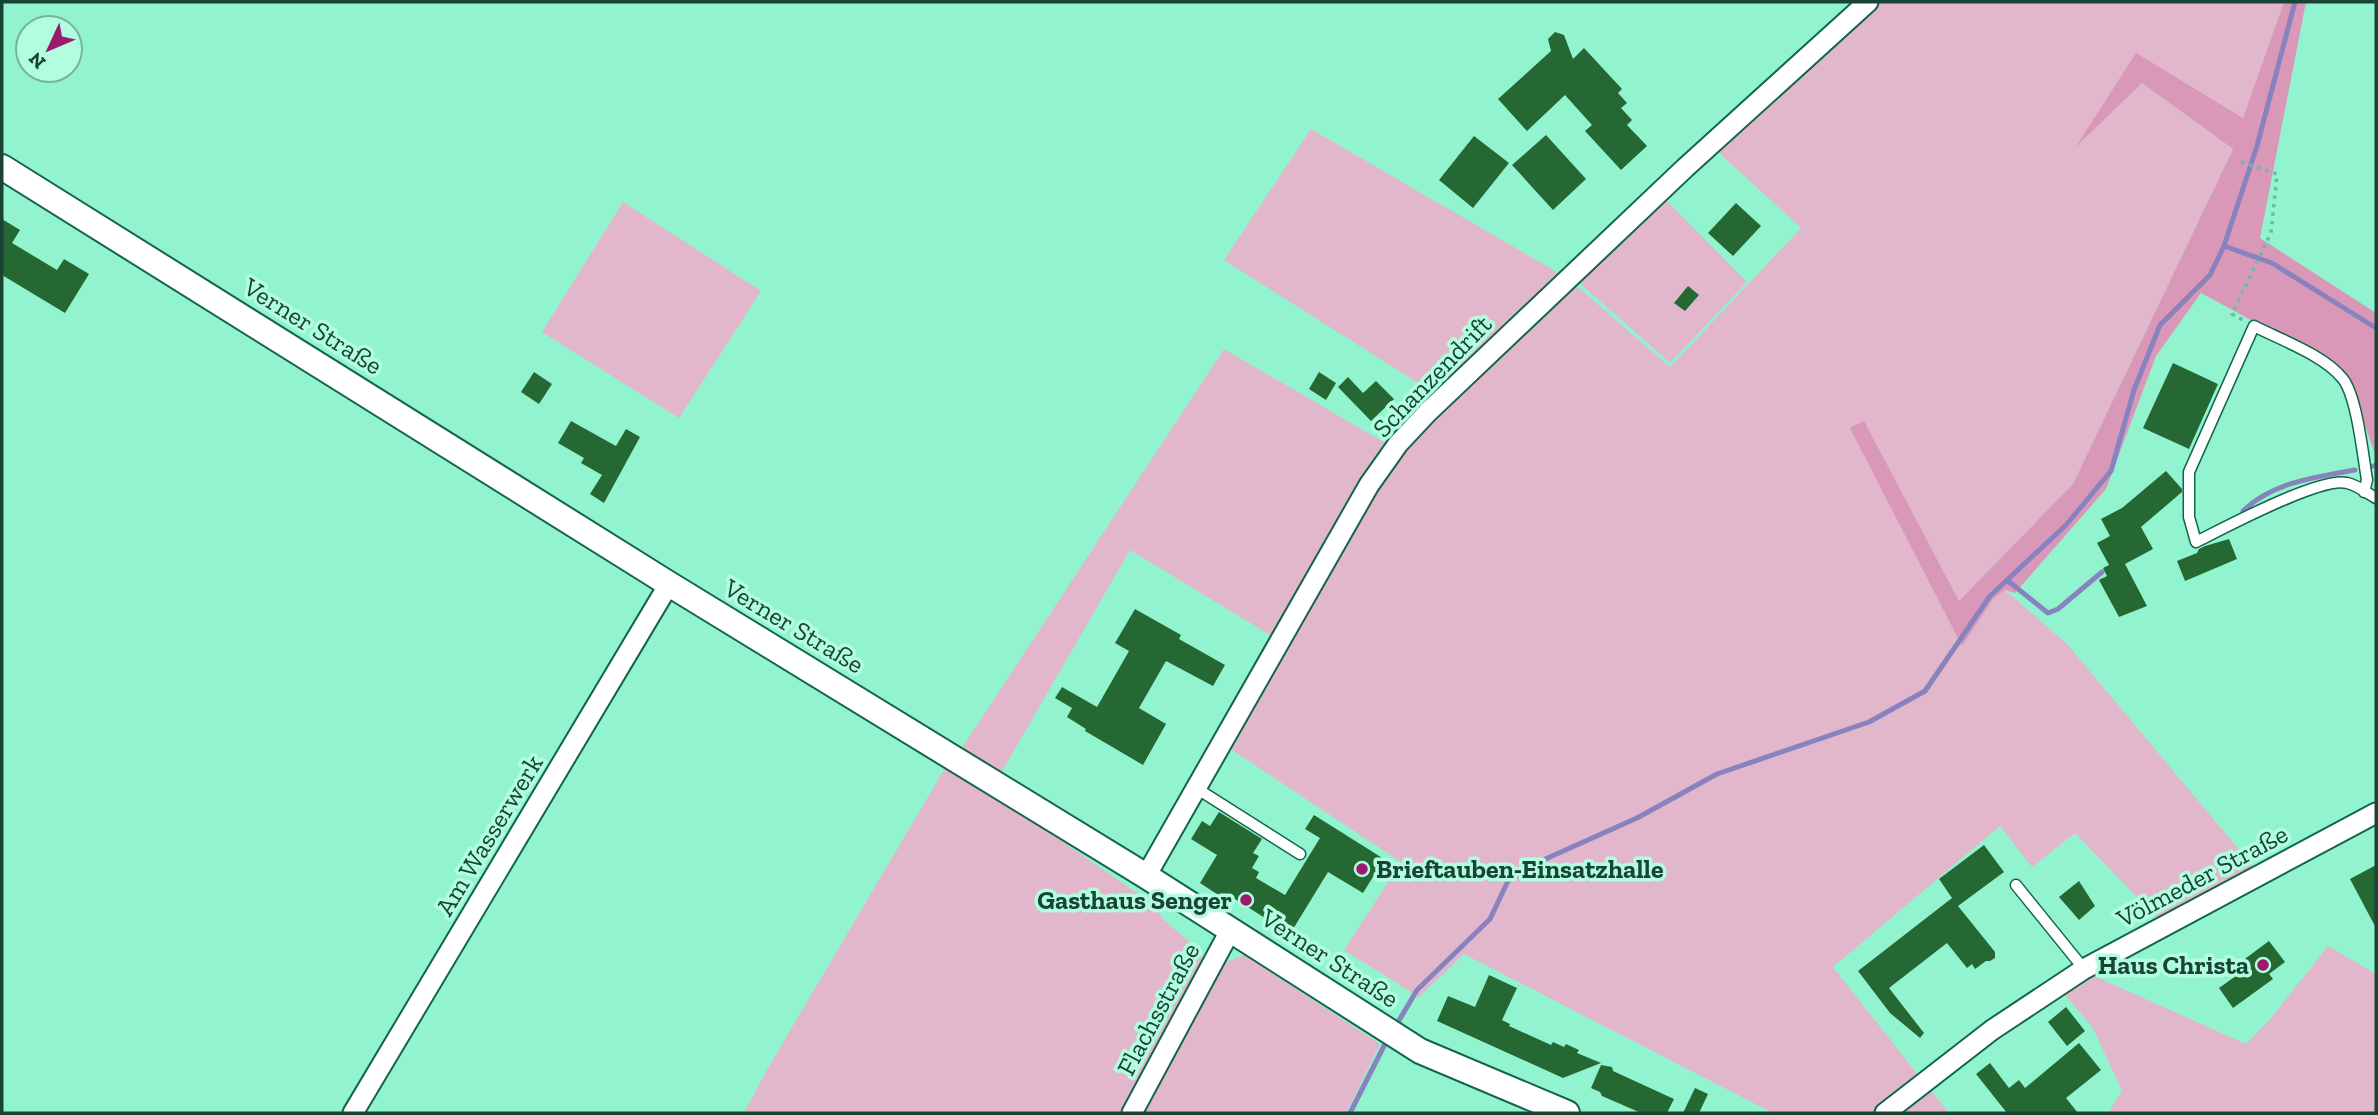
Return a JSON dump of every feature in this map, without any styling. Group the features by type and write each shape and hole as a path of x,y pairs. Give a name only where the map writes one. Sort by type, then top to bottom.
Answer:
{"street":[{"name":"Schanzendrift","path":"1146,876 1369,485 1410,430 1685,168 1868,2"},
{"name":"Verner Straße","path":"2,167 669,584 1146,876 1420,1051 1567,1113"},
{"name":"Am Wasserwerk","path":"353,1113 669,584"},
{"name":"Völmeder Straße","path":"1885,1113 1992,1030 2084,969 2376,813"},
{"name":"Flachsstraße","path":"1132,1113 1231,929"}],"lane":[{"path":"2364,492 2367,480 2352,396 2343,379 2319,359 2254,326 2189,472 2189,517 2196,542 2317,486 2346,482 2364,492 2376,498"},
{"path":"1196,788 1300,854"},
{"path":"2016,885 2084,969"}],"path":[{"path":"2241,162 2277,174 2271,233 2232,314 2254,326"}],"shaded area":[{"path":"1875,2 2284,2 2243,119 2136,54 2079,144 2142,83 2233,149 2073,484 1958,602 1864,421 1962,645 1993,599 2005,590 2068,645 2256,870 2159,920 2075,833 2032,867 2000,826 1833,967 1922,1080 1877,1113 1773,1113 1464,954 1419,997 1344,950 1401,862 1226,746 1403,444 1572,282 1670,367 1801,228 1715,149"},
{"path":"2284,2 2306,2 2260,238 2376,313 2376,457 2349,379 2329,362 2201,293 2156,356 2106,489 2015,593 2005,590 1993,599 1962,646 1850,428 1864,421 1959,601 2073,484 2233,149 2142,83 2075,148 2136,53 2243,118"},
{"path":"1311,129 1562,275 1434,393 1224,260"},
{"path":"1662,196 1747,282 1670,363 1576,280"},
{"path":"623,202 761,291 679,418 542,332"},
{"path":"1224,349 1387,444 1275,638 1130,550 1000,775 960,751"},
{"path":"948,763 1159,908 1161,917 1195,947 1204,960 1123,1113 744,1113 768,1068"},
{"path":"2328,946 2376,974 2376,1113 2108,1113 2122,1091 2093,1028 2061,990 2090,974 2246,1044 2271,1018"},
{"path":"1244,955 1380,1044 1346,1113 1138,1113 1217,966"},
{"path":"1928,1087 1949,1113 1894,1113"}],"building":[{"path":"1555,32 1564,35 1573,59 1584,48 1622,89 1618,93 1627,103 1621,108 1632,120 1627,125 1647,146 1621,170 1585,131 1592,125 1565,95 1527,131 1498,99 1551,51 1548,39"},
{"path":"1546,135 1586,179 1553,210 1512,165"},
{"path":"1474,136 1509,163 1473,208 1439,180"},
{"path":"1736,203 1761,226 1733,256 1708,233"},
{"path":"2,219 20,230 12,243 57,270 64,259 89,274 65,313 2,275"},
{"path":"1688,286 1699,295 1685,311 1674,303"},
{"path":"2173,363 2218,384 2189,449 2143,428"},
{"path":"534,372 552,384 539,404 521,392"},
{"path":"1319,372 1336,383 1326,400 1309,389"},
{"path":"1348,377 1363,393 1376,381 1394,399 1371,421 1338,387"},
{"path":"571,421 616,446 626,429 640,437 604,503 590,494 602,475 581,463 584,458 558,443"},
{"path":"2166,471 2182,492 2141,527 2153,549 2125,564 2147,606 2119,617 2099,580 2107,576 2103,568 2109,565 2097,543 2110,536 2101,519 2122,508"},
{"path":"2229,539 2237,559 2185,581 2177,561 2197,553 2205,546"},
{"path":"1135,609 1181,635 1179,639 1225,665 1213,686 1166,661 1139,708 1166,724 1143,765 1085,731 1086,729 1067,717 1072,708 1055,698 1062,687 1097,707 1129,651 1115,643"},
{"path":"1219,812 1262,839 1253,853 1259,856 1252,868 1259,872 1256,878 1285,895 1320,838 1305,829 1314,815 1384,859 1363,893 1328,872 1290,934 1232,897 1229,902 1200,883 1217,855 1191,839 1202,821 1210,826"},
{"path":"1984,845 2004,872 1958,906 1995,952 1995,958 1975,969 1972,964 1967,968 1947,943 1889,988 1924,1033 1920,1038 1890,1013 1858,971 1952,898 1939,879"},
{"path":"2376,865 2376,928 2350,879"},
{"path":"2079,881 2095,906 2079,920 2059,897"},
{"path":"2269,941 2285,962 2269,974 2273,979 2233,1008 2219,988 2247,968 2242,961"},
{"path":"1489,975 1517,988 1502,1020 1510,1024 1509,1026 1551,1045 1553,1042 1564,1047 1566,1044 1579,1050 1577,1053 1601,1063 1563,1078 1437,1021 1448,996 1475,1007"},
{"path":"2066,1007 2085,1031 2067,1046 2048,1022"},
{"path":"2079,1043 2101,1070 2066,1098 2078,1113 2007,1113 1976,1074 1990,1063 2009,1088 2019,1080 2025,1088"},
{"path":"1601,1065 1612,1067 1613,1071 1674,1099 1667,1113 1641,1113 1602,1096 1591,1088"},
{"path":"1695,1088 1708,1094 1699,1113 1683,1113"}],"waterway":[{"path":"1394,1029 1417,990 1490,919 1508,881 1532,865 1637,818 1717,774 1869,722 1925,691 1990,596 2066,525 2111,471 2134,390 2160,325 2210,275 2224,246 2257,146 2295,2"},
{"path":"2224,246 2272,263 2376,328"},
{"path":"2370,467 2376,465"},
{"path":"2243,511 2281,487 2310,478 2355,470"},
{"path":"2007,580 2048,613 2058,609 2102,572"},
{"path":"1350,1113 1387,1040"}],"place":[{"name":"Brieftauben-Einsatzhalle","path":"1362,869"},
{"name":"Gasthaus Senger","path":"1246,900"},
{"name":"Haus Christa","path":"2263,965"}]}
